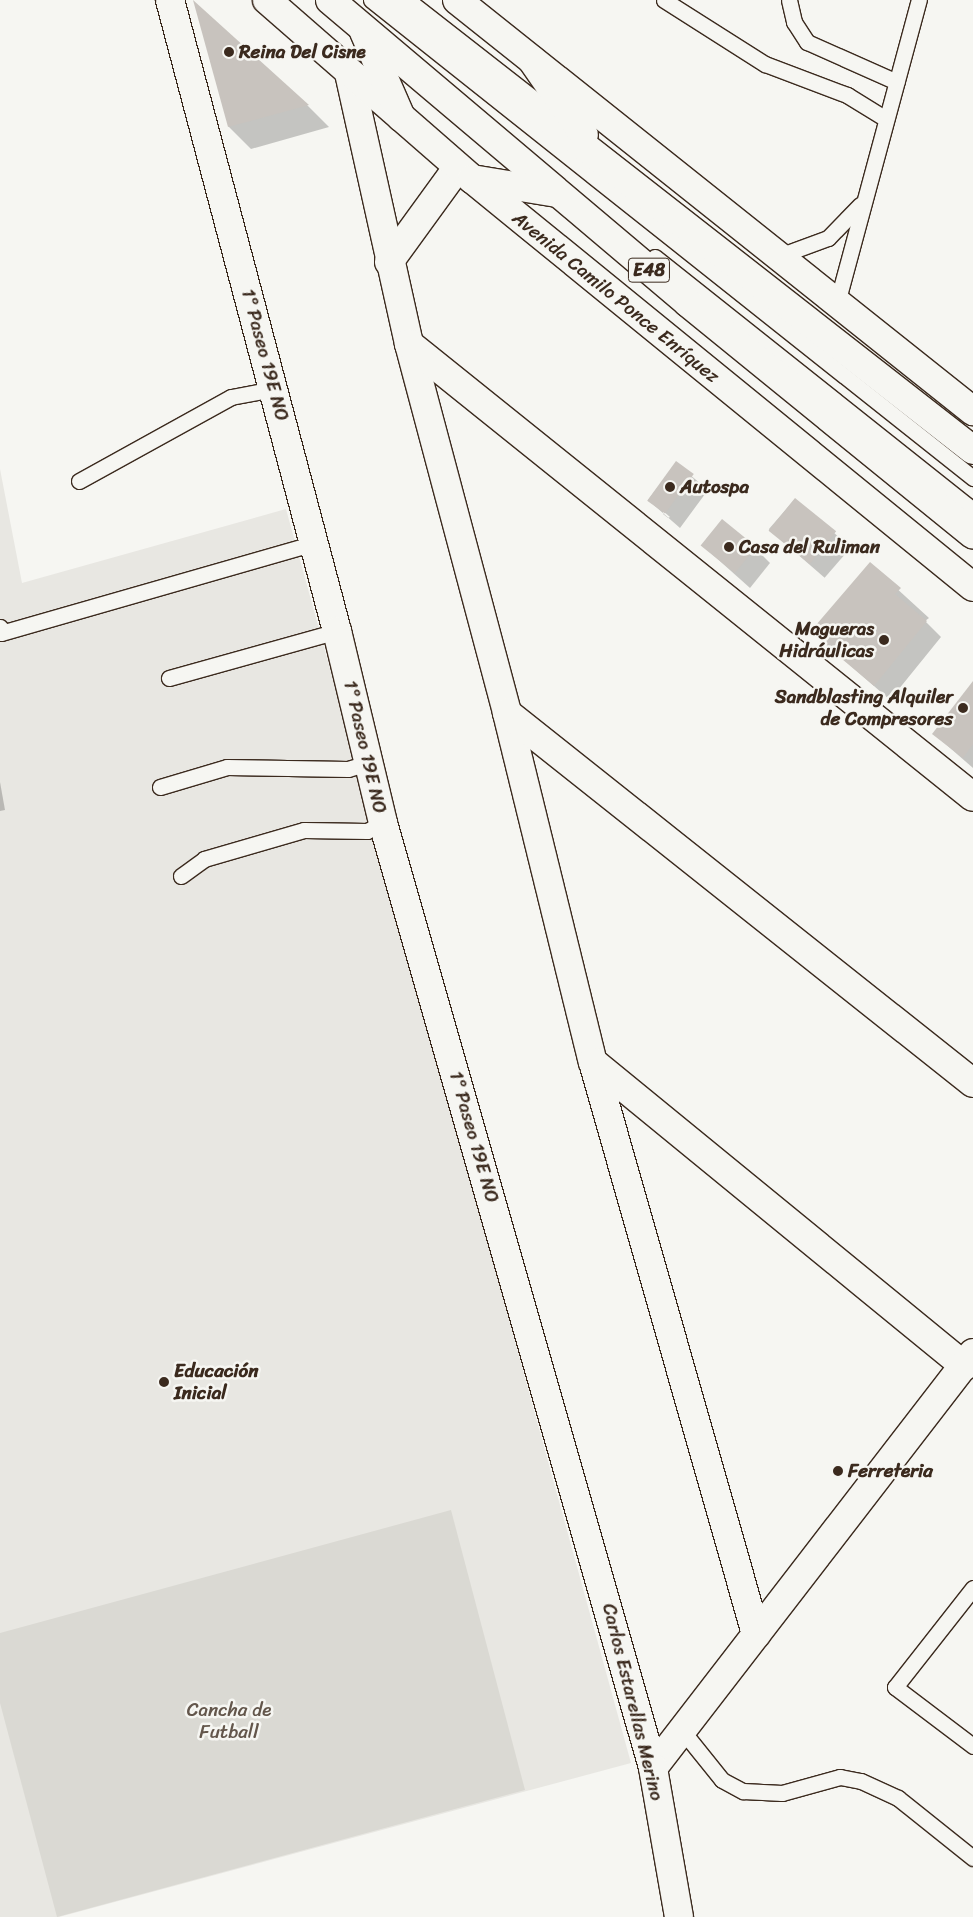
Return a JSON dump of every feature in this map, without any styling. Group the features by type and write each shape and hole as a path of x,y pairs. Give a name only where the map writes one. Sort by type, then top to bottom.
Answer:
{"street":[{"name":"1° Paseo 19E NO","path":"170,0 337,631 383,823 576,1490"},
{"name":"Avenida Camilo Ponce Enríquez","path":"266,0 465,173 973,586"},
{"name":"E48","path":"330,0 558,193 973,535"},
{"path":"397,0 973,450"},
{"path":"457,0 973,411"},
{"path":"362,26 401,117"},
{"path":"532,60 599,157"},
{"path":"349,72 389,262 409,344 507,713 593,1062 756,1634"},
{"path":"389,262 465,173 558,193"},
{"path":"409,344 973,797"},
{"path":"507,713 973,1083"},
{"path":"593,1062 968,1359 681,1729 653,1768"},
{"name":"Carlos Estarellas Merino","path":"576,1490 653,1768 679,1917"}],"lane":[{"path":"343,0 586,202 973,510"},
{"path":"371,0 973,478"},
{"path":"664,0 765,64 847,95 886,119"},
{"path":"789,0 794,22 807,42 897,82"},
{"path":"837,303 919,0"},
{"path":"779,256 828,238 848,222 872,176"},
{"path":"558,193 586,202"},
{"path":"79,481 231,397 274,389"},
{"path":"0,627 1,633 314,543"},
{"path":"170,678 337,631"},
{"path":"160,787 227,767 348,769 368,763"},
{"path":"182,876 204,859 304,830 367,831 383,823"},
{"path":"973,1588 895,1687 973,1746"},
{"path":"681,1729 722,1780 743,1791 782,1793 840,1777 861,1781 898,1798 973,1858"}],"shaded area":[{"path":"0,469 22,583 286,509 631,1763 59,1917 0,1917"}],"green space":[{"name":"Cancha de Futball","path":"451,1510 525,1790 57,1917 0,1703 0,1633"}],"building":[{"name":"Reina Del Cisne","path":"193,0 309,105 228,127"},
{"name":"Autospa","path":"676,461 694,474 665,514 647,501"},
{"path":"795,498 836,531 810,564 769,531"},
{"name":"Casa del Ruliman","path":"722,519 756,547 735,573 701,545"},
{"path":"870,562 901,588 895,594 927,621 874,686 810,632"},
{"name":"Sandblasting Alquiler de Compresores","path":"973,681 973,744 963,758 932,734"}],"place":[{"name":"Reina Del Cisne","path":"229,52"},
{"name":"Autospa","path":"670,487"},
{"name":"Casa del Ruliman","path":"729,547"},
{"name":"Magueras Hidráulicas","path":"884,640"},
{"name":"Sandblasting Alquiler de Compresores","path":"963,708"},
{"name":"Educación Inicial","path":"164,1382"},
{"name":"Ferreteria","path":"838,1471"}]}
